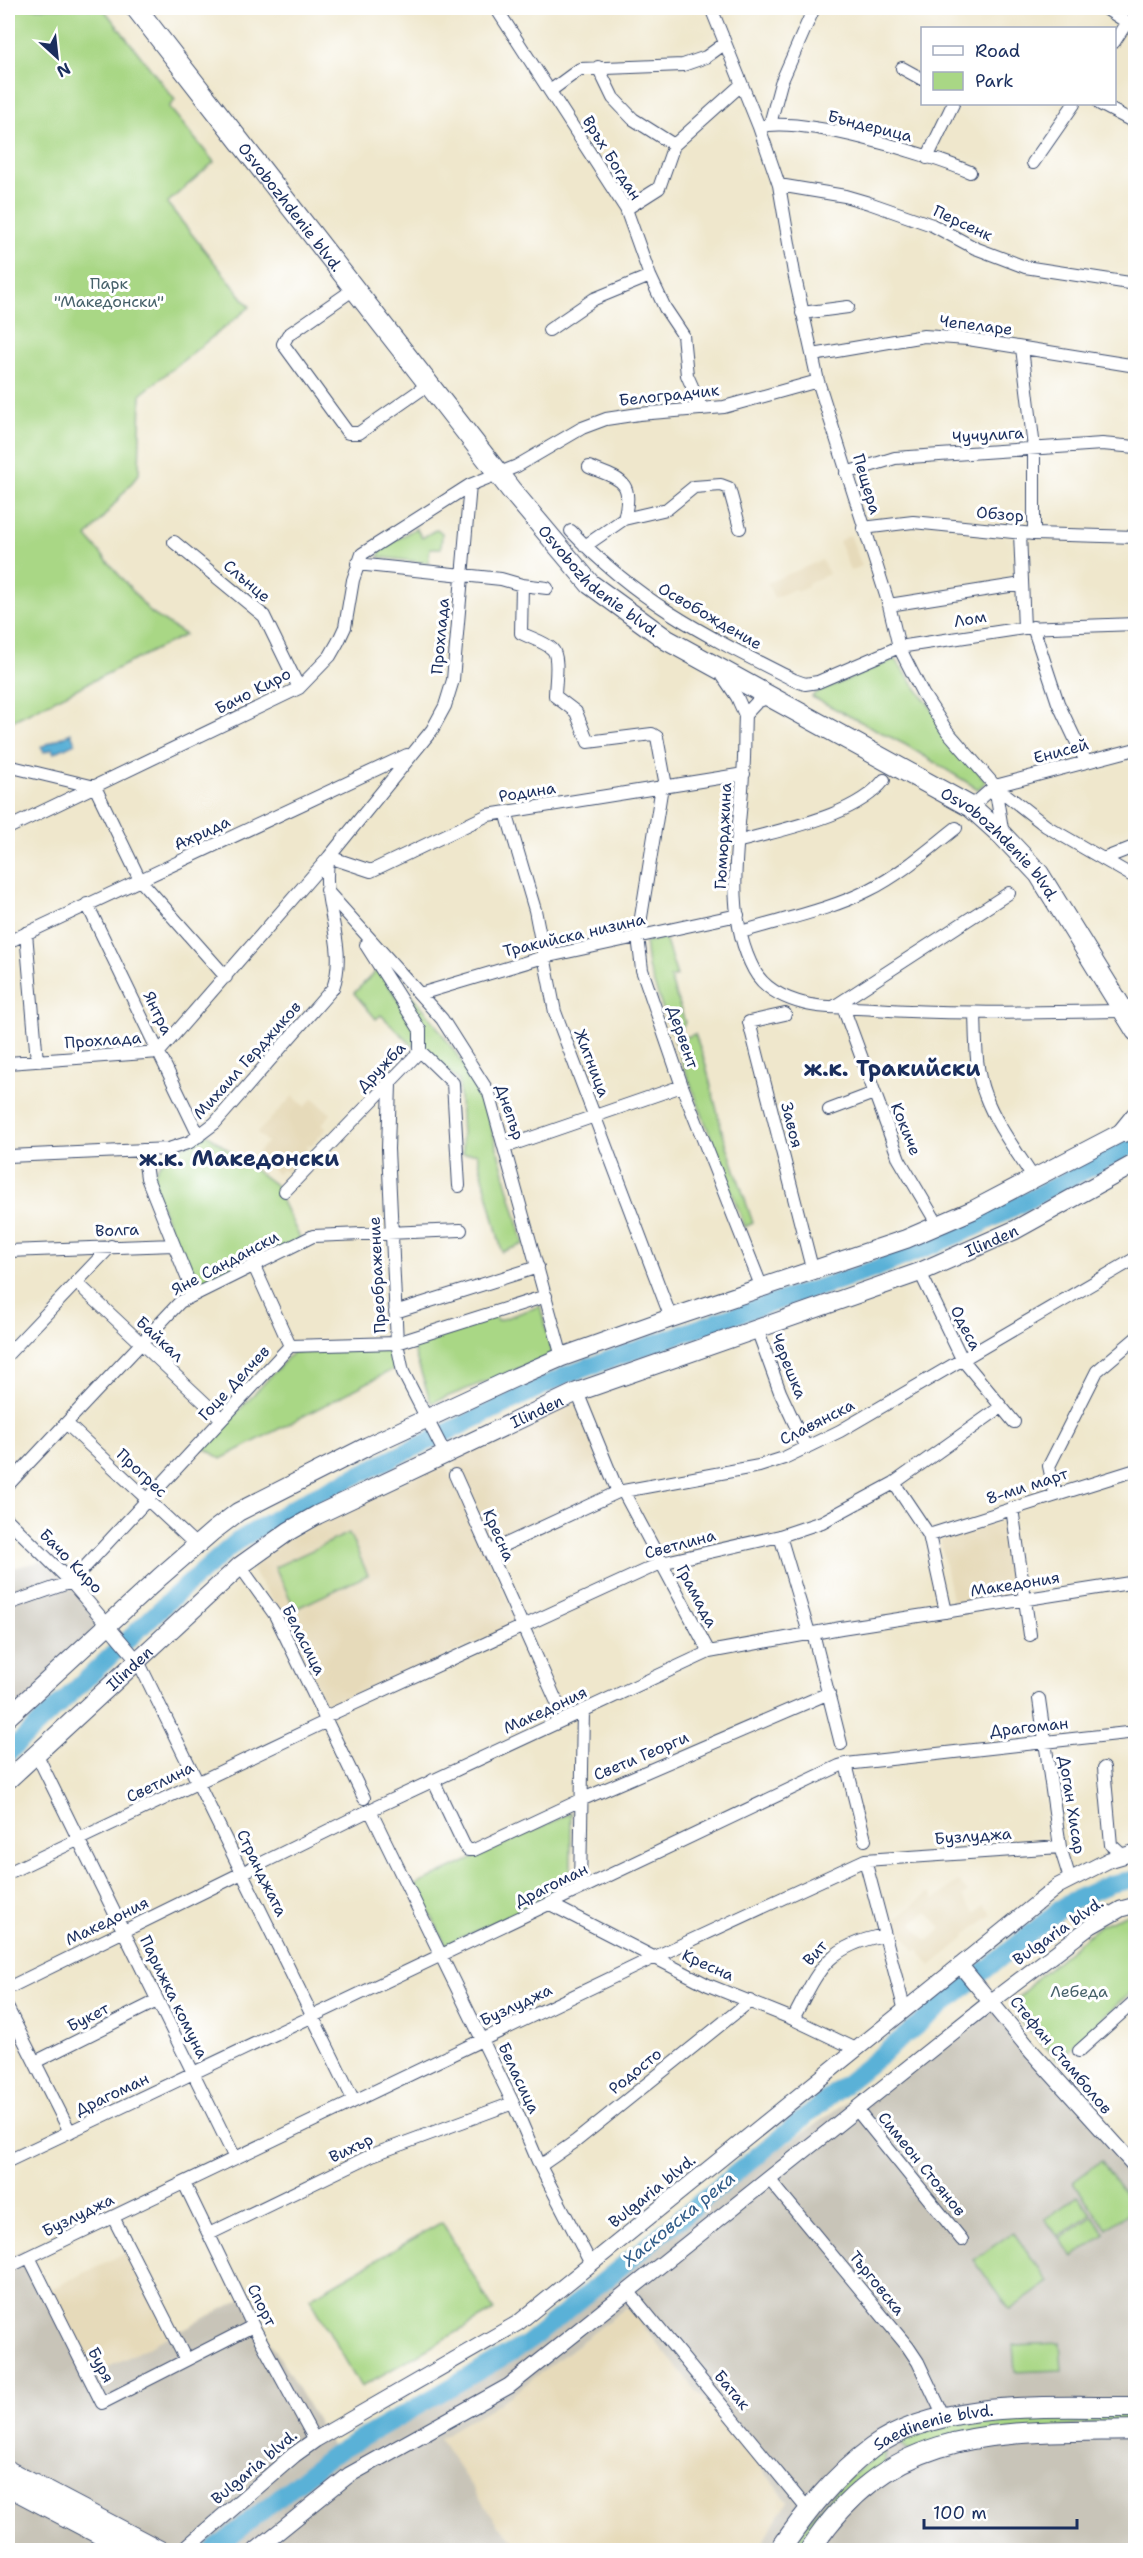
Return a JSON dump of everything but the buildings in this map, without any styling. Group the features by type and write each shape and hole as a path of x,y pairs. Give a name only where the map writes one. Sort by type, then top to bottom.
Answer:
{"main road":[{"name":"Osvobozhdenie blvd.","path":"136,8 146,15 354,289 498,473 567,560 590,584 667,640 971,807 1003,836 1039,874 1136,1030"},
{"path":"1129,1128 1136,1116"},
{"name":"Ilinden","path":"8,1780 36,1754 124,1643 196,1545 238,1512 562,1357 671,1318 813,1272 938,1225 1034,1179 1129,1128"},
{"name":"Ilinden","path":"124,1643 289,1531 443,1449 577,1392 920,1272 1014,1230 1136,1163"},
{"path":"8,1717 124,1643"},
{"name":"Saedinenie blvd.","path":"780,2550 808,2510 836,2479 873,2447 927,2422 980,2411 1136,2407"},
{"name":"Saedinenie blvd.","path":"810,2550 826,2526 857,2492 885,2471 934,2448 971,2438 1019,2433 1136,2430"},
{"path":"873,2447 885,2446 892,2449 894,2456 885,2471"},
{"path":"8,2470 160,2550"},
{"path":"8,2487 128,2550"}],"street":[{"name":"Връх Богдан","path":"496,8 626,209 650,276 665,308 683,335 687,375 702,409"},
{"name":"Пещера","path":"711,8 741,85 764,125 779,185 802,313 818,381 889,605 899,646 923,694 947,731 995,786 1046,826 1136,878"},
{"path":"764,125 814,8"},
{"path":"1105,8 1131,25 1116,40"},
{"path":"550,91 580,69 683,65 706,57 724,45"},
{"path":"598,67 613,98 633,119 674,145"},
{"path":"902,68 921,78"},
{"path":"626,209 658,188 674,145 741,85"},
{"path":"927,158 953,105"},
{"path":"1033,163 1073,105"},
{"path":"1102,105 1136,123"},
{"name":"Бъндерица","path":"764,125 834,132 877,142 970,172"},
{"name":"Персенк","path":"779,185 845,196 869,203 932,225 975,248 1024,267 1136,284"},
{"path":"549,330 594,299 650,276"},
{"path":"354,289 288,335 283,344 348,433 359,434 429,384"},
{"path":"802,313 848,307"},
{"name":"Чепеларе","path":"813,355 924,336 968,339 1136,366"},
{"path":"1023,348 1034,448 1034,534"},
{"name":"Белоградчик","path":"498,473 517,466 594,423 630,415 702,409 744,402 818,381"},
{"name":"Чучулига","path":"846,473 895,458 1102,444 1136,447"},
{"path":"589,467 619,480 627,488 629,497 624,519"},
{"path":"498,473 470,485 362,554 357,564 501,579 522,585 547,588"},
{"name":"Прохлада","path":"8,1063 159,1052 329,857 411,753 432,730 445,706 453,680 470,485"},
{"path":"585,546 624,519 668,509 694,487 721,485 729,488 740,528"},
{"name":"Обзор","path":"863,528 913,522 1034,534 1136,537"},
{"name":"Освобождение","path":"571,531 601,562 641,595 685,624 794,680 806,684 818,682"},
{"path":"1020,533 1023,584 1029,628 1058,703 1086,762"},
{"name":"Слънце","path":"174,542 264,616 299,688"},
{"name":"Бачо Киро","path":"8,828 299,688 330,656 338,642 347,617 357,564"},
{"path":"889,605 1023,584"},
{"name":"Дервент","path":"522,585 521,633 552,648 558,658 554,679 555,696 576,712 588,742 652,734 657,737 664,786 638,936 642,970 682,1086 762,1288"},
{"name":"Лом","path":"818,682 899,646 1029,628 1136,624"},
{"path":"720,671 737,697 745,715 757,702 769,697"},
{"name":"Гюмюрджина","path":"745,715 744,774 734,878 741,932 754,971 769,987 784,997 808,1005 910,1012 1123,1011"},
{"name":"Енисей","path":"995,786 1136,749"},
{"name":"Ахрида","path":"8,942 411,753"},
{"path":"8,766 95,787 140,880 226,977"},
{"name":"Родина","path":"329,857 371,871 488,814 744,774"},
{"path":"737,842 842,811 861,801 884,780"},
{"path":"971,807 995,786"},
{"path":"995,786 1003,836"},
{"name":"Житница","path":"506,812 535,910 555,1012 671,1318"},
{"path":"741,932 843,902 868,891 890,878 956,828"},
{"path":"1103,859 1136,846"},
{"path":"327,890 329,857"},
{"name":"Днепър","path":"327,890 442,1019 489,1093 562,1357"},
{"name":"Михаил Герджиков","path":"8,1156 169,1149 190,1142 215,1123 333,988 339,972 339,954 327,890"},
{"path":"839,1007 1009,893"},
{"name":"Янтра","path":"87,904 199,1136"},
{"name":"Тракийска низина","path":"420,994 544,957 738,915"},
{"name":"Дружба","path":"285,1191 420,1051 420,1030 350,918"},
{"path":"26,933 37,1061"},
{"name":"Кокиче","path":"839,1007 899,1160 938,1225"},
{"path":"975,1013 977,1059 984,1093 992,1112 1034,1179"},
{"name":"Завоя","path":"785,1014 749,1022 813,1272"},
{"path":"420,1051 453,1083 459,1186"},
{"name":"Преображение","path":"390,1084 388,1149 397,1343 404,1372 443,1449"},
{"path":"505,1147 682,1086"},
{"path":"829,1110 874,1093"},
{"path":"143,1150 147,1179 194,1295"},
{"name":"Яне Сандански","path":"8,1485 180,1302 313,1236 461,1230"},
{"name":"Волга","path":"8,1251 174,1245"},
{"path":"8,1354 111,1246"},
{"name":"Славянска","path":"489,1552 621,1491 742,1470 784,1458 840,1431 1136,1258"},
{"path":"254,1266 290,1346"},
{"path":"395,1312 538,1267"},
{"name":"Одеса","path":"920,1272 962,1359 1014,1422"},
{"name":"Байкал","path":"76,1282 222,1419"},
{"name":"Гоце Делчев","path":"71,1582 290,1346 397,1343 546,1296"},
{"name":"Черешка","path":"756,1329 780,1392 806,1448"},
{"path":"1055,1494 1049,1466 1097,1371 1136,1338"},
{"name":"Грамада","path":"577,1392 621,1491 709,1653"},
{"name":"Светлина","path":"8,1873 521,1626 661,1563 780,1536 831,1518 894,1483 1001,1407"},
{"name":"Прогрес","path":"66,1424 196,1545"},
{"name":"8-ми март","path":"929,1534 1136,1470"},
{"name":"Кресна","path":"455,1475 559,1707"},
{"path":"894,1483 929,1534 946,1612"},
{"path":"1012,1509 1030,1635"},
{"name":"Бачо Киро","path":"8,1520 71,1582 124,1643"},
{"path":"780,1536 809,1633 813,1633 841,1744"},
{"name":"Беласица","path":"240,1566 275,1615 364,1798"},
{"path":"8,1604 71,1582"},
{"name":"Македония","path":"8,1988 370,1810 709,1653 813,1633 1136,1582"},
{"name":"Странджата","path":"124,1643 199,1782 354,2101"},
{"name":"Свети Георги","path":"433,1780 468,1850 474,1850 583,1799 829,1693"},
{"name":"Доган Хисар","path":"1039,1699 1060,1847 1070,1879"},
{"path":"580,1888 583,1710"},
{"name":"Драгоман","path":"8,2161 580,1888 846,1764 1136,1732"},
{"name":"Парижка комуна","path":"36,1754 235,2158"},
{"path":"846,1764 865,1840"},
{"path":"1104,1768 1111,1845 1129,1854"},
{"name":"Беласица","path":"370,1810 513,2103 540,2166 591,2264"},
{"name":"Бузлуджа","path":"8,2267 482,2039 865,1860 1060,1847"},
{"name":"Bulgaria blvd.","path":"184,2550 294,2455 315,2440 518,2323 960,1965 1070,1879 1129,1854"},
{"path":"865,1860 905,2011"},
{"name":"Кресна","path":"550,1904 653,1958 856,2049"},
{"name":"Bulgaria blvd.","path":"256,2550 349,2475 509,2386 992,2001 1090,1926 1121,1909 1136,1905"},
{"name":"Вит","path":"793,2019 826,1962 840,1949 860,1940 884,1935"},
{"name":"Стефан Стамболов","path":"960,1965 1032,2052 1136,2167"},
{"path":"1079,2051 1136,2000"},
{"name":"Букет","path":"35,2062 157,2001"},
{"name":"Родосто","path":"540,2166 576,2141 750,2001"},
{"path":"8,2008 70,2132"},
{"name":"Вихър","path":"209,2234 372,2155 513,2103"},
{"name":"Симеон Стоянов","path":"856,2109 962,2240"},
{"name":"Търговска","path":"769,2179 908,2348 918,2362 944,2417"},
{"name":"Спорт","path":"184,2183 253,2326 315,2440"},
{"path":"113,2217 186,2360"},
{"name":"Буря","path":"29,2257 102,2403 253,2326"},
{"name":"Батак","path":"629,2292 808,2510"}],"shaded area":[{"path":"850,535 862,566 850,571 839,541"},
{"path":"822,560 829,574 807,584 808,587 797,592 795,589 774,598 767,583"},
{"path":"293,1096 305,1107 313,1098 331,1114 322,1124 327,1128 311,1146 308,1144 306,1147 308,1148 286,1172 282,1169 277,1174 256,1154 267,1142 257,1133"},
{"path":"575,1397 614,1490 492,1546 451,1456"},
{"path":"444,1462 518,1623 328,1710 284,1617 251,1569 278,1544"},
{"path":"1007,1520 1018,1594 953,1605 940,1540"},
{"path":"60,1557 110,1625 8,1717 8,1569"},
{"path":"958,1881 968,1892 962,1897 975,1913 984,1905 992,1915 965,1935 966,1937 931,1966 918,1949 915,1951 894,1921 929,1892 935,1899","holes":["927,1911 942,1929 927,1941 912,1923"]},
{"path":"992,2001 1135,2167 1135,2550 758,2550 788,2501 627,2307 509,2397 439,2438 498,2526 527,2550 8,2550 8,2260 24,2249 80,2361 97,2373 248,2296 270,2341 334,2450 569,2308 616,2267 711,2197"},
{"path":"127,2252 180,2359 103,2400 49,2290"},
{"path":"628,2307 788,2502 758,2550 527,2550 498,2526 438,2438 509,2397"}],"green space":[{"name":"Парк \"Македонски\"","path":"8,8 103,8 175,100 169,107 214,162 167,203 250,307 141,394 139,474 87,537 151,613 185,635 8,723"},
{"path":"416,528 422,538 437,529 442,533 441,548 430,548 428,563 379,557 380,549"},
{"path":"895,659 986,782 978,789 906,745 812,697 814,694"},
{"path":"665,938 677,976 670,978 685,1022 682,1028 671,1032 648,967 645,942"},
{"path":"371,948 428,1014 480,1087 524,1244 502,1252 477,1153 463,1154 459,1081 423,1047"},
{"path":"378,969 417,1029 414,1047 381,1015 376,1019 354,993"},
{"path":"695,1034 705,1062 722,1131 753,1223 745,1227 674,1041"},
{"path":"207,1134 282,1190 279,1195 301,1240 194,1292 151,1179 167,1156"},
{"path":"540,1306 553,1355 431,1403 412,1345 488,1316 494,1315 497,1321"},
{"path":"383,1348 394,1356 396,1366 394,1369 221,1459 204,1448 293,1352"},
{"path":"349,1533 368,1575 295,1609 275,1567"},
{"path":"571,1813 571,1886 446,1945 416,1885"},
{"name":"Лебеда","path":"1135,1911 1135,1988 1058,2060 1021,2022 1014,2008 1020,1996 1037,1978 1100,1925"},
{"path":"1101,2161 1135,2208 1107,2229 1073,2182"},
{"path":"1078,2196 1091,2214 1058,2237 1045,2219"},
{"path":"1093,2216 1105,2234 1073,2257 1060,2239"},
{"path":"442,2222 494,2311 361,2387 310,2298"},
{"path":"1013,2232 1049,2282 1010,2310 974,2260"},
{"path":"1060,2343 1062,2370 1015,2372 1013,2345"},
{"path":"1135,2411 1135,2420 1099,2422 908,2450 900,2441 948,2423 1008,2416"},
{"path":"882,2451 886,2454 883,2464 804,2550 791,2550 813,2515 847,2479"}],"water":[{"path":"71,733 75,743 54,753 52,749 44,752 41,747"}],"waterway":[{"path":"8,1753 172,1598 236,1542 306,1500 566,1375 872,1270 974,1228 1136,1144"},
{"name":"Хасковска река","path":"214,2550 329,2457 526,2344 1069,1902 1110,1884 1136,1879"}],"district":[{"name":"ж.к. Тракийски","path":"892,1068"},
{"name":"ж.к. Македонски","path":"239,1158"}]}
